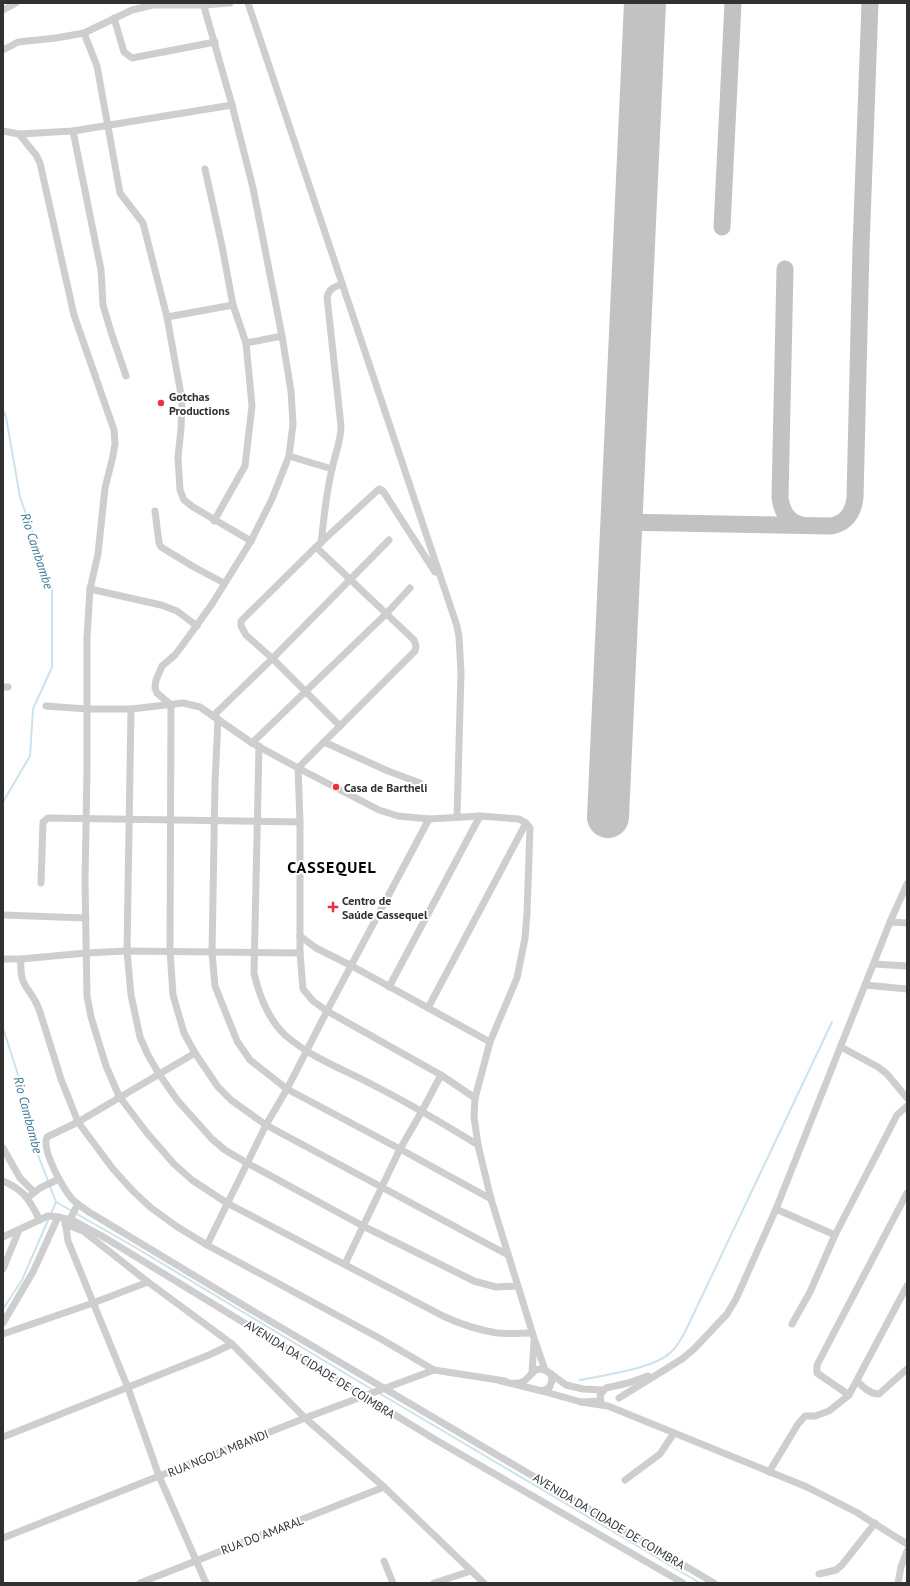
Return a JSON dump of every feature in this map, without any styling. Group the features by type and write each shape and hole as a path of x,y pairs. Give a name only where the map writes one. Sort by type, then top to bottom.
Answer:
{"street":[{"path":"3,10 16,3"},
{"path":"3,50 18,42 56,38 84,32 132,10 153,5 230,3"},
{"path":"248,3 460,637 461,673 457,817"},
{"path":"203,4 232,105 253,188 282,336 291,391 293,424 289,456 272,499 250,542 212,604 175,655 162,666 156,680 155,688 157,692 171,705 170,951 173,995 184,1033 195,1053 218,1087 231,1100 266,1125 508,1255"},
{"path":"114,18 124,52 132,58 214,42"},
{"path":"84,32 97,66 120,193 143,222 167,317 182,400 178,457 180,490 184,500 214,521 250,542"},
{"path":"3,131 19,134 73,131 232,105"},
{"path":"73,131 101,270 103,305 110,332 126,376"},
{"path":"19,134 36,155 40,163 74,315 114,430 115,444 105,488 98,554 90,589 87,638 86,953 90,1017 106,1066 120,1096 147,1133 174,1164 192,1180 227,1202 458,1323 498,1333 533,1335"},
{"path":"204,169 217,223 233,304 246,343 252,406 245,466 214,521"},
{"path":"319,545 332,469 341,436 342,426 327,297 328,292 331,289 342,284"},
{"path":"167,317 233,304"},
{"path":"246,343 282,336"},
{"path":"289,456 332,469"},
{"path":"340,726 273,659 246,635 241,626 241,621 378,490 381,490 442,581"},
{"path":"155,511 159,543 161,546 181,560 224,583"},
{"path":"389,540 215,717 212,953 215,986 237,1041 250,1060 287,1089 491,1199"},
{"path":"319,545 351,580 414,640 416,646 415,651 298,768 300,822 300,952 303,989 313,1001 326,1011 441,1075 475,1098"},
{"path":"410,588 386,614 305,691 255,745 256,821 254,973 258,992 268,1012 284,1034 307,1051 422,1111 478,1145"},
{"path":"90,589 161,605 177,611 197,626"},
{"path":"46,706 87,709 131,709 191,704 200,707 255,745 379,810 398,816 429,820 480,816 519,819 526,823 530,828 525,938 517,978 490,1042 475,1098 474,1117 478,1145 491,1199 533,1335 547,1371 552,1378 549,1388 540,1391 535,1389 531,1384 533,1335"},
{"path":"131,709 127,951 131,995 140,1036 148,1055 159,1074 178,1101 212,1139 225,1150 363,1226 474,1281 496,1287 517,1286"},
{"path":"324,742 388,771 420,783"},
{"path":"389,987 480,816"},
{"path":"41,883 43,822 48,818 300,822"},
{"path":"207,1245 266,1125 287,1089 326,1011 352,966 429,820"},
{"path":"428,1008 526,823"},
{"path":"608,1406 682,1359 712,1332 727,1314 736,1299 776,1209 890,922 907,884"},
{"path":"3,915 86,918"},
{"path":"890,922 907,923"},
{"path":"300,936 316,948 352,966 490,1042"},
{"path":"3,959 127,951 212,953 300,952"},
{"path":"21,959 20,972 22,980 26,989 37,1002 61,1079 78,1122 102,1155 132,1190 150,1207 207,1245 382,1339 434,1370 518,1384 538,1369 547,1371 566,1385 583,1389 616,1390 618,1400 633,1416"},
{"path":"874,964 907,966"},
{"path":"865,985 907,989"},
{"path":"840,1047 878,1067 887,1074 907,1098"},
{"path":"78,1122 195,1053"},
{"path":"345,1264 383,1188 400,1149 441,1075"},
{"path":"792,1324 810,1292 836,1235 897,1115 907,1106"},
{"name":"AVENIDA DA CIDADE DE COIMBRA","path":"78,1122 47,1137 46,1140 46,1146 57,1180 77,1206 382,1388 714,1583"},
{"path":"3,1148 31,1195 40,1220"},
{"path":"31,1195 40,1188 57,1180"},
{"path":"3,1181 31,1195"},
{"path":"849,1395 817,1373 817,1365 907,1193"},
{"path":"3,1322 66,1219 77,1206"},
{"path":"776,1209 836,1235"},
{"path":"3,1237 48,1216 66,1219 96,1240 148,1282 232,1344 305,1418 384,1487 484,1583"},
{"path":"66,1219 68,1241 128,1388 159,1476 206,1583"},
{"name":"AVENIDA DA CIDADE DE COIMBRA","path":"66,1219 102,1236 366,1394 436,1440 683,1583"},
{"path":"3,1269 19,1230"},
{"path":"3,1334 93,1303 148,1282"},
{"path":"769,1472 798,1424 805,1416 816,1416 829,1411 841,1403 849,1395 907,1286"},
{"path":"3,1437 128,1388 232,1344"},
{"path":"581,1402 601,1401 600,1395 606,1389 646,1377 682,1359"},
{"path":"857,1381 872,1393 879,1394 907,1369"},
{"name":"RUA NGOLA MBANDI","path":"3,1538 366,1394 434,1370"},
{"path":"501,1381 581,1402 608,1406 633,1416 832,1499 907,1544"},
{"path":"625,1480 660,1454 674,1433"},
{"name":"RUA DO AMARAL","path":"140,1583 384,1487"},
{"path":"819,1574 836,1570 842,1565 875,1524"},
{"path":"898,1583 901,1567 907,1551"},
{"path":"384,1561 392,1583"},
{"path":"434,1583 471,1571"}],"waterway":[{"name":"Rio Cambambe","path":"3,410 6,417 20,497 52,588 52,667 33,709 30,756 3,802"},
{"path":"580,1380 653,1363 663,1358 677,1345 685,1332 832,1022"},
{"name":"Rio Cambambe","path":"3,1028 21,1084 35,1147 56,1202"},
{"path":"56,1202 138,1249 373,1390"},
{"path":"51,1214 56,1202"},
{"path":"3,1309 22,1280 49,1218"},
{"path":"379,1393 700,1583"}],"taxiway":[{"path":"722,227 733,3"},
{"path":"620,522 831,526 845,520 853,508 855,498 861,248 870,3"},
{"path":"785,269 780,498 782,508 786,516 797,524 802,525"}],"runway":[{"path":"608,817 645,3"}],"place":[{"name":"Gotchas Productions","path":"161,403"},
{"name":"Casa de Bartheli","path":"336,787"},
{"name":"Centro de Saúde Cassequel","path":"333,907"}],"district":[{"name":"CASSEQUEL","path":"332,867"}]}
